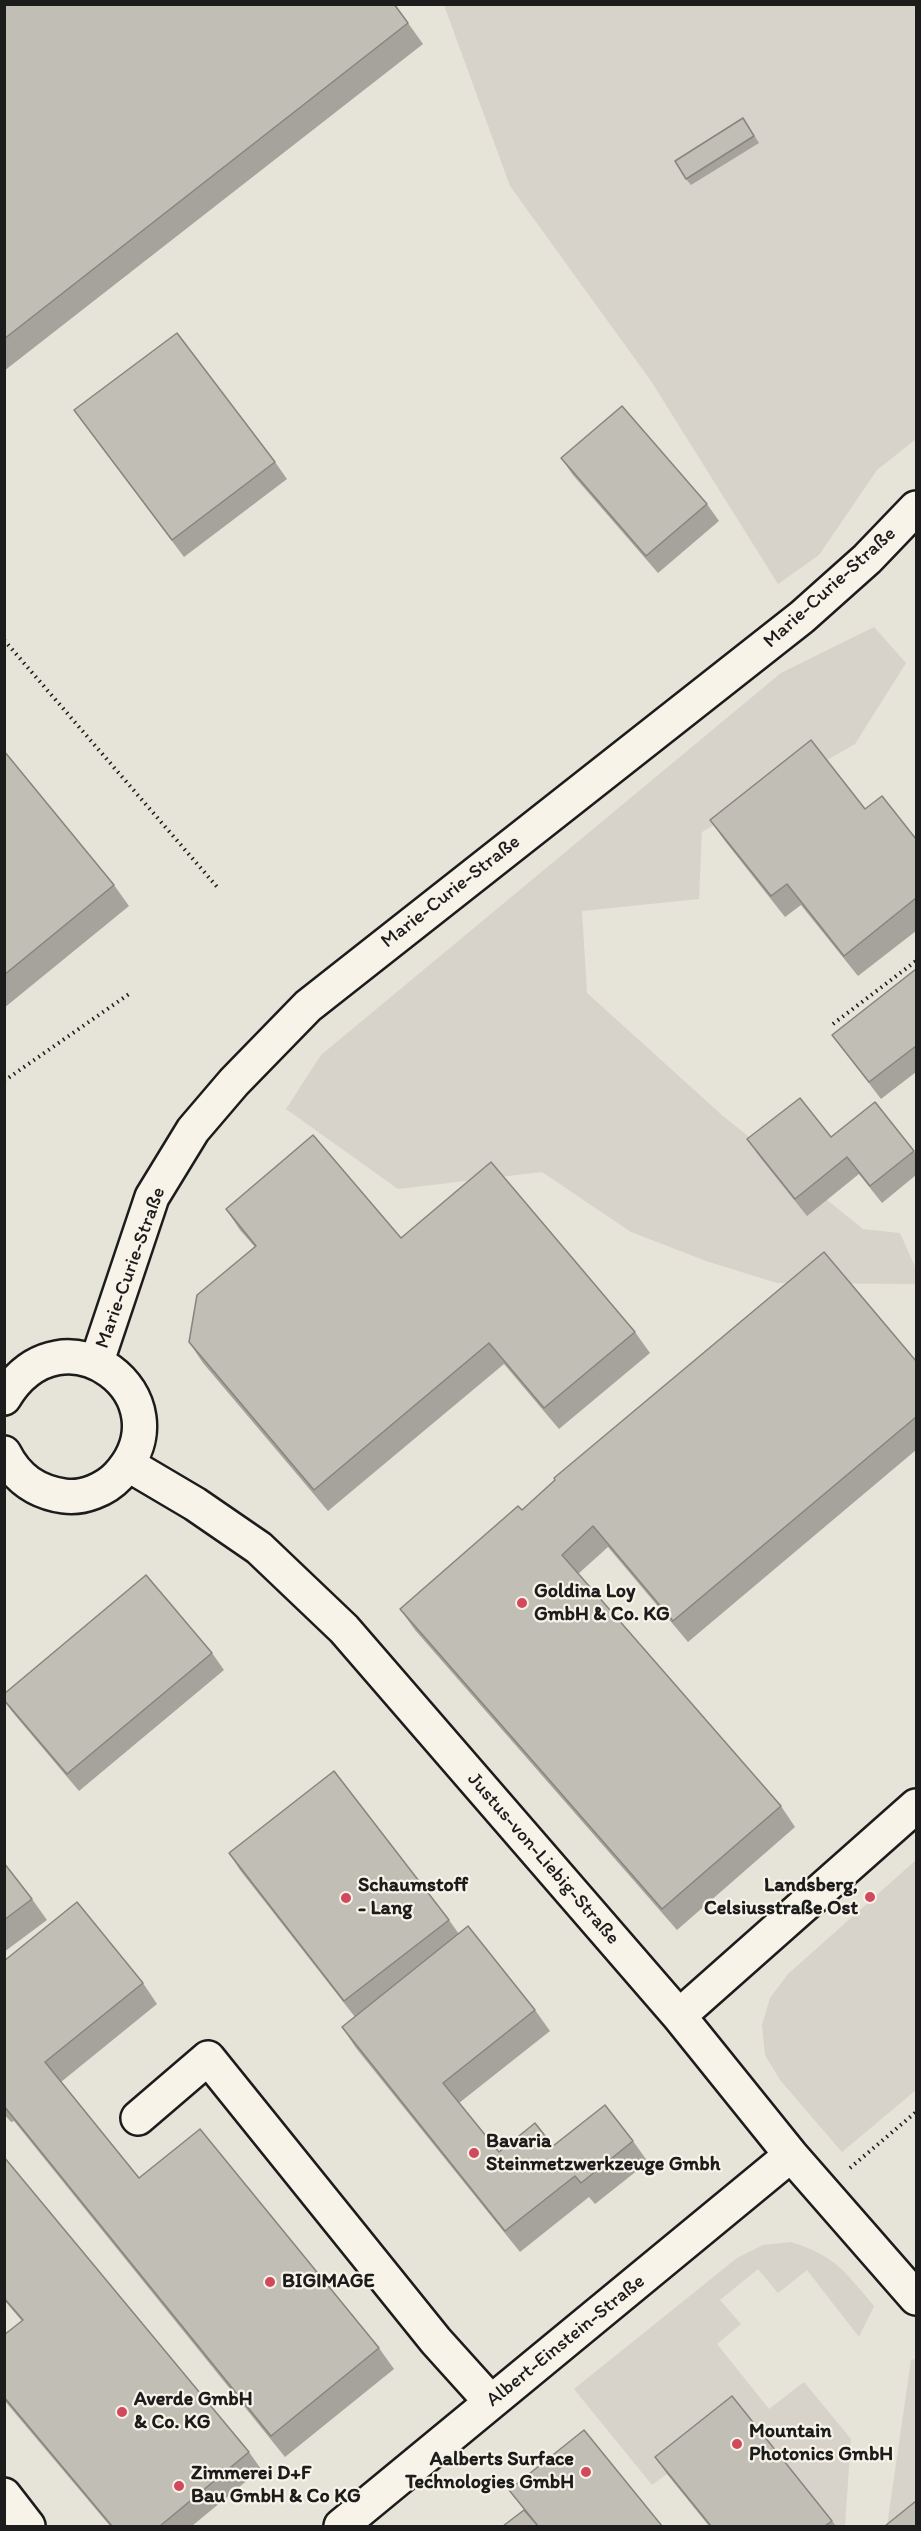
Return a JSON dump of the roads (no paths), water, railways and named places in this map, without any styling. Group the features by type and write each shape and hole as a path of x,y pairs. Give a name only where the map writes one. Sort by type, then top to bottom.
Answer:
{"street":[{"name":"Marie-Curie-Straße","path":"97,1361 152,1197 193,1130 234,1082 308,1006 802,617 867,559 916,508"},
{"path":"4,1398 14,1381 32,1366 52,1358 75,1356 97,1361 114,1372 128,1387 137,1406 140,1426 137,1446 129,1465 113,1482 93,1493 70,1497 47,1493 26,1483 6,1463"},
{"name":"Justus-von-Liebig-Straße","path":"129,1465 195,1504 259,1548 344,1629 679,2016 791,2155 916,2298"},
{"path":"679,2016 916,1806"},
{"path":"138,2118 208,2058 436,2341 491,2402"},
{"name":"Albert-Einstein-Straße","path":"341,2526 791,2155"},
{"path":"4,2495 28,2526"}],"place":[{"name":"Goldina Loy GmbH & Co. KG","path":"522,1603"},
{"name":"Landsberg, Celsiusstraße Ost","path":"870,1897"},
{"name":"Schaumstoff - Lang","path":"346,1898"},
{"name":"Bavaria Steinmetzwerkzeuge Gmbh","path":"474,2153"},
{"name":"BIGIMAGE","path":"270,2282"},
{"name":"Averde GmbH & Co. KG","path":"122,2412"},
{"name":"Mountain Photonics GmbH","path":"737,2444"},
{"name":"Aalberts Surface Technologies GmbH","path":"586,2472"},
{"name":"Zimmerei D+F Bau GmbH & Co KG","path":"179,2486"}]}
